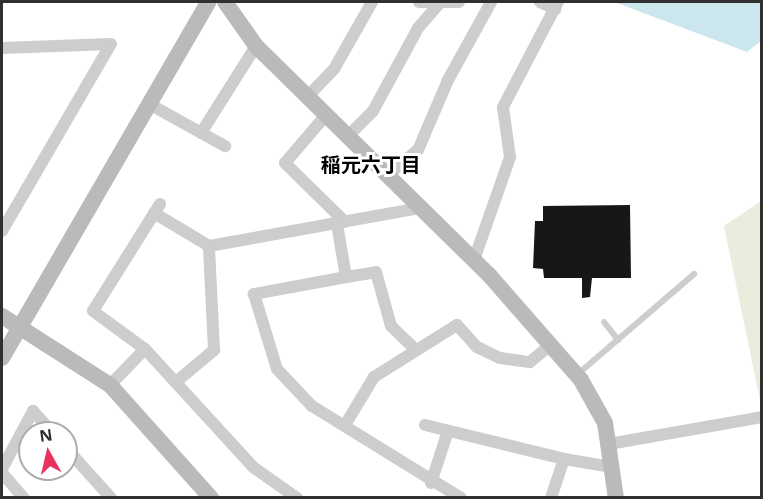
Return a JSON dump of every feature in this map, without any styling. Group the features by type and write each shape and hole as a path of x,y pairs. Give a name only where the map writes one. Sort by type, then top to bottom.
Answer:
{"street":[{"path":"2,358 151,105 208,2"},
{"path":"225,2 256,46 474,260 596,399 609,444 616,498"},
{"path":"308,96 334,69 372,2"},
{"path":"419,2 439,4 459,2"},
{"path":"388,175 418,150 447,80 491,2"},
{"path":"474,260 510,157 503,107 557,5 540,2"},
{"path":"348,136 373,111 418,28 439,4"},
{"path":"2,48 111,44 2,231"},
{"path":"201,133 256,46"},
{"path":"151,105 225,146"},
{"path":"326,115 285,163 341,223 346,277"},
{"path":"297,498 253,467 145,349 93,311 157,208 209,246 421,208"},
{"path":"177,382 213,350 209,246"},
{"path":"415,349 391,326 376,272 254,294 277,369 293,392 431,483 461,498"},
{"path":"2,316 110,386 208,496"},
{"path":"345,425 374,377 415,349 457,325 477,347 500,358 530,362 550,345"},
{"path":"110,386 145,349"},
{"path":"28,421 33,411 42,421"},
{"path":"609,444 762,417"},
{"path":"425,425 564,459 612,467"},
{"path":"431,483 448,431"},
{"path":"18,440 2,471 24,498"},
{"path":"551,498 564,459"},
{"path":"78,461 111,498"}],"lane":[{"path":"577,375 694,274"},
{"path":"604,322 618,340"}],"shaded area":[{"path":"762,201 761,405 724,226"}],"water":[{"path":"762,2 761,41 747,52 617,3"}],"building":[{"path":"630,205 631,278 592,278 590,297 582,298 582,278 544,278 543,269 533,268 535,221 543,221 543,206"}],"district":[{"name":"稲元六丁目","path":"371,164"}]}
